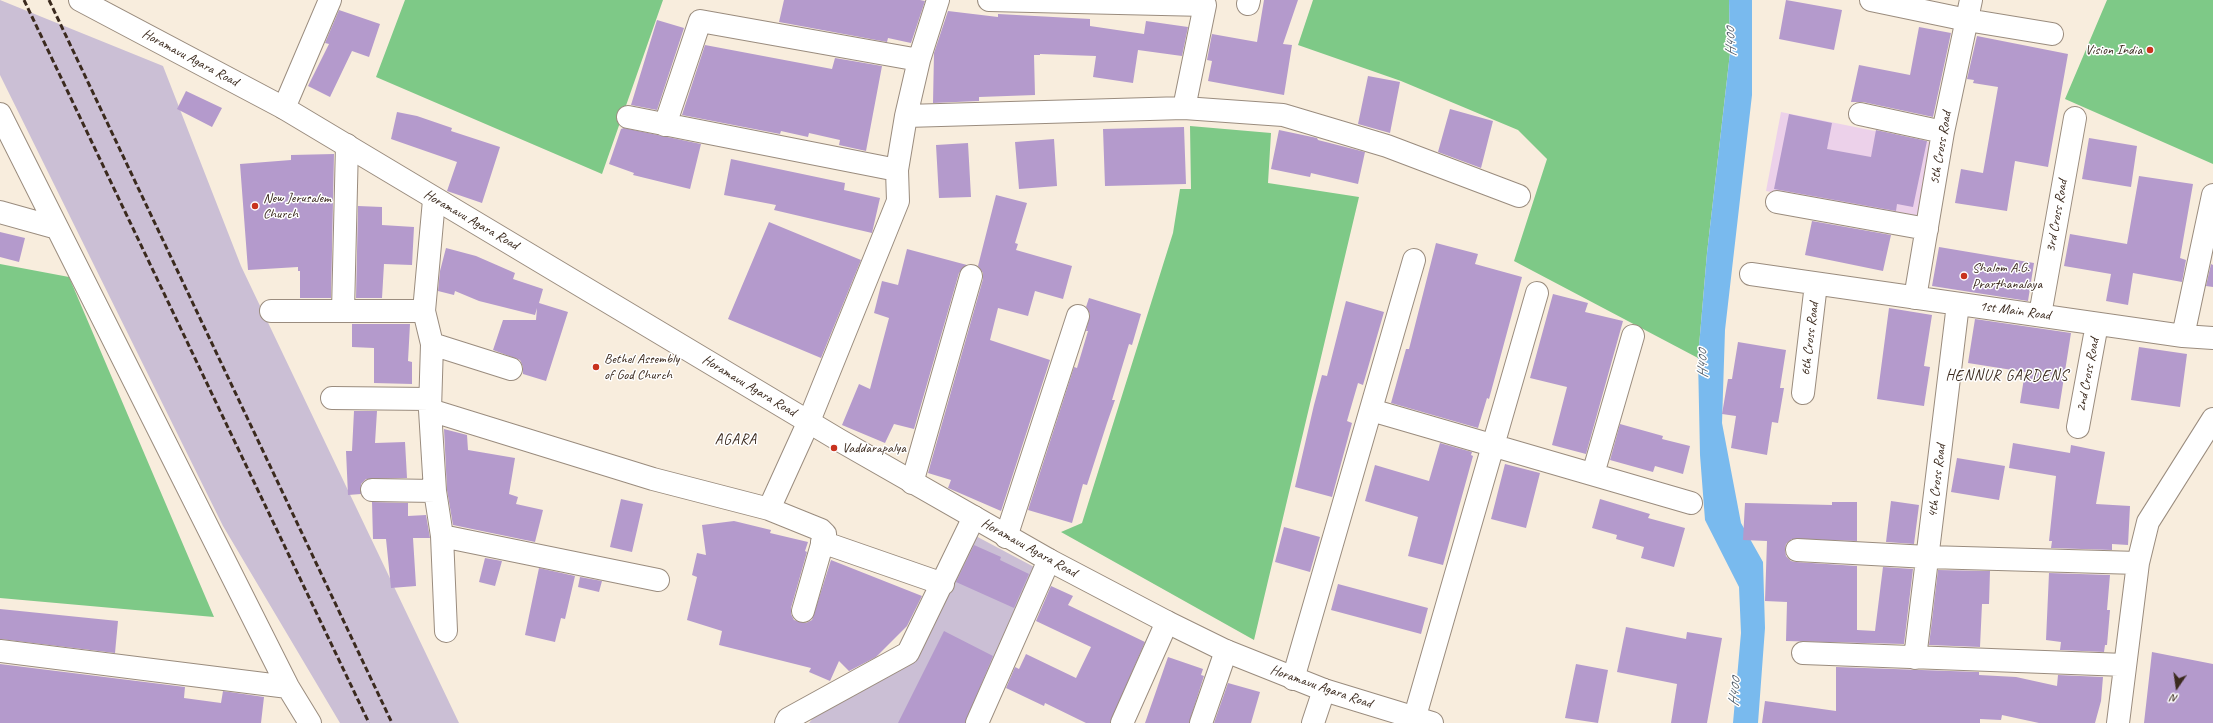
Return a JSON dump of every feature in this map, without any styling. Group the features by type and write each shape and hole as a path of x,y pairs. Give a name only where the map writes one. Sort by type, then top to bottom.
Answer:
{"street":[{"path":"284,108 330,0"},
{"path":"769,509 809,421 898,201 897,170 906,116 919,60 938,0"},
{"path":"989,0 1205,5 1184,108"},
{"path":"1871,0 1969,10 2052,34"},
{"name":"Horamavu Agara Road","path":"84,2 284,108 347,145 434,200 1006,537 1167,622 1226,651 1324,690 1420,721"},
{"name":"5th Cross Road","path":"1915,298 1943,132 1969,10"},
{"path":"665,125 700,21 919,60"},
{"path":"906,116 1184,108 1282,115 1387,146 1519,196"},
{"path":"0,114 288,687 310,723"},
{"path":"1860,114 1943,132"},
{"path":"628,117 897,170"},
{"name":"3rd Cross Road","path":"2040,314 2075,118"},
{"path":"343,311 347,145"},
{"path":"2184,336 2213,195"},
{"path":"434,200 424,311 432,344 430,405 435,491 442,536 446,631"},
{"path":"1777,202 1927,229"},
{"path":"0,212 57,228"},
{"path":"1294,679 1414,260"},
{"name":"1st Main Road","path":"1751,274 1958,304 2040,314 2097,324 2184,336 2213,338"},
{"path":"912,483 971,276"},
{"name":"6th Cross Road","path":"1803,393 1816,284"},
{"path":"1420,721 1493,446 1537,293"},
{"name":"4th Cross Road","path":"1915,658 1958,304"},
{"path":"271,311 424,311"},
{"path":"1006,537 1078,316"},
{"name":"2nd Cross Road","path":"2078,427 2097,324"},
{"path":"1593,474 1633,336"},
{"path":"432,344 511,369"},
{"path":"332,398 430,405 653,479 769,509 821,530 825,534 803,611"},
{"path":"1371,410 1691,503"},
{"path":"2118,723 2138,563 2148,522 2211,432"},
{"path":"372,490 435,491"},
{"path":"786,723 788,719 908,653 943,584 974,517"},
{"path":"442,536 658,580"},
{"path":"822,542 943,584"},
{"path":"1797,550 1928,557 2138,563"},
{"path":"976,723 1049,560"},
{"path":"1122,723 1167,622"},
{"path":"0,651 288,687"},
{"path":"1201,723 1226,651"},
{"path":"1803,653 2125,665"},
{"path":"1313,723 1324,690"}],"shaded area":[{"path":"0,0 163,66 241,266 459,723 340,723 223,526 0,75"},
{"path":"1781,112 1934,143 1919,221 1766,191"},
{"path":"972,534 1036,568 968,723 809,723 815,716 920,654"}],"green space":[{"path":"405,0 663,0 602,174 376,77"},
{"path":"1313,0 1729,0 1730,53 1707,253 1698,358 1514,261 1547,159 1518,130 1401,81 1298,45"},
{"name":"Vision India","path":"2107,0 2213,0 2213,164 2065,99"},
{"path":"1190,126 1271,133 1268,183 1359,197 1254,640 1061,532 1082,523 1173,233 1180,189 1191,189"},
{"path":"0,264 69,277 214,617 0,598"}],"water":[{"name":"H400","path":"1729,0 1752,0 1752,95 1725,330 1722,423 1741,523 1763,562 1765,628 1758,723 1733,723 1741,633 1739,587 1705,520 1700,455 1698,358 1707,253 1730,53"}],"building":[{"path":"784,0 925,1 911,43 888,38 887,42 779,22"},
{"path":"1264,0 1298,0 1283,44 1292,45 1284,95 1208,81 1212,61 1207,60 1212,34 1257,42"},
{"path":"1786,0 1842,10 1834,50 1779,39"},
{"path":"339,10 380,24 369,57 352,51 330,97 308,86 329,44 325,43"},
{"path":"948,11 998,17 998,14 1090,19 1090,26 1144,34 1146,21 1188,27 1182,56 1138,50 1133,83 1093,77 1096,56 1040,54 1034,55 1035,95 979,97 979,101 933,103 934,53"},
{"path":"657,20 684,28 657,110 631,105"},
{"path":"1919,27 1951,33 1933,117 1863,102 1851,102 1859,65 1910,75"},
{"path":"1977,36 2068,54 2048,167 2015,161 2007,211 1955,203 1961,169 1983,173 1998,87 1973,83 1974,80 1967,79"},
{"path":"705,45 832,69 835,58 882,66 866,151 839,145 840,140 809,133 808,137 781,131 780,134 682,115"},
{"path":"1368,76 1400,82 1390,133 1358,124"},
{"path":"186,91 222,108 212,127 177,109"},
{"path":"1450,109 1493,121 1481,168 1438,152"},
{"path":"397,112 417,116 452,128 451,131 500,147 482,203 447,191 457,162 391,139"},
{"path":"1789,114 1832,123 1827,149 1871,157 1876,130 1927,141 1913,207 1897,204 1896,211 1774,189"},
{"path":"1184,127 1186,184 1105,186 1103,129"},
{"path":"624,128 701,144 690,189 633,175 634,173 609,164 621,129"},
{"path":"1279,130 1317,138 1318,140 1365,152 1358,184 1311,173 1310,177 1271,169"},
{"path":"2089,138 2137,146 2131,187 2082,179"},
{"path":"1054,139 1057,186 1019,189 1015,142"},
{"path":"968,143 971,197 939,198 936,145"},
{"path":"334,154 331,298 300,298 300,271 298,271 298,267 248,270 240,164 291,160 291,155"},
{"path":"731,159 845,183 844,190 880,198 872,233 774,210 776,205 724,195"},
{"path":"2139,176 2193,184 2180,258 2186,260 2182,282 2133,273 2128,305 2106,301 2111,274 2064,266 2070,234 2127,244"},
{"path":"996,195 1027,203 1015,243 1018,244 1016,250 1072,266 1063,299 1035,291 1028,316 998,308 990,340 1050,360 1001,511 948,488 951,480 928,473 983,279 983,273 978,266"},
{"path":"358,206 382,207 382,225 414,227 412,265 384,264 382,298 356,298"},
{"path":"1812,221 1891,235 1883,271 1805,255"},
{"path":"769,222 861,260 821,358 728,319"},
{"path":"0,232 25,238 19,262 0,257"},
{"path":"1436,243 1478,254 1475,264 1522,277 1489,399 1487,398 1478,428 1391,403 1406,349 1409,349"},
{"path":"1939,247 2034,263 2028,301 1932,286"},
{"path":"446,248 476,256 515,273 513,279 543,289 539,303 568,312 546,381 523,374 523,367 520,360 493,350 503,320 536,320 537,308 535,315 479,301 455,291 454,295 438,291 440,271"},
{"path":"907,249 967,265 959,273 914,429 894,424 885,443 842,425 859,384 870,389 889,318 874,313 882,281 898,285"},
{"path":"2211,264 2213,265 2213,287 2206,286"},
{"path":"1553,294 1588,303 1585,312 1623,321 1586,454 1552,445 1567,387 1530,378"},
{"path":"1089,298 1141,314 1132,345 1129,344 1112,400 1115,400 1087,485 1083,484 1072,523 1028,510 1074,367 1077,368 1088,331 1086,331 1090,314 1086,307"},
{"path":"1346,301 1384,312 1363,385 1358,383 1347,421 1352,423 1332,497 1295,487 1322,375 1327,376"},
{"path":"1889,308 1932,315 1924,366 1930,367 1924,406 1877,399"},
{"path":"1975,319 2071,333 2059,409 2020,403 2025,372 1968,363"},
{"path":"352,324 410,324 408,361 412,362 412,384 374,383 374,348 352,347"},
{"path":"1738,342 1786,350 1780,388 1784,388 1778,423 1772,422 1767,455 1731,448 1736,416 1722,414 1728,379 1732,379"},
{"path":"2139,347 2187,354 2180,407 2131,400"},
{"path":"354,411 377,411 375,443 405,442 407,478 366,479 361,484 361,494 348,495 346,451 352,451"},
{"path":"1620,424 1663,436 1662,439 1690,446 1683,474 1655,466 1653,472 1610,460"},
{"path":"444,429 467,435 468,450 515,458 509,494 518,497 516,504 543,510 535,542 453,525 447,490"},
{"path":"1440,443 1472,452 1471,455 1473,456 1443,565 1408,556 1418,517 1365,501 1375,465 1429,481"},
{"path":"2013,443 2070,453 2071,445 2105,452 2096,504 2130,506 2128,545 2112,544 2112,550 2051,548 2052,541 2049,541 2056,476 2009,468"},
{"path":"1957,458 2005,466 1999,500 1951,492"},
{"path":"1505,464 1540,473 1526,528 1491,519"},
{"path":"621,499 643,504 632,552 610,547"},
{"path":"1600,499 1650,514 1648,518 1685,528 1674,567 1641,558 1644,547 1616,539 1617,535 1592,528"},
{"path":"1891,501 1919,505 1914,544 1886,542"},
{"path":"372,502 408,503 408,516 426,515 430,538 413,538 416,586 391,588 386,539 373,539"},
{"path":"1832,502 1857,502 1857,541 1792,539 1786,544 1786,556 1791,561 1796,562 1857,566 1857,630 1875,631 1883,567 1913,569 1904,644 1786,641 1787,602 1765,601 1767,541 1743,540 1745,503 1832,505"},
{"path":"734,521 771,530 770,533 808,542 805,551 807,552 791,608 791,614 794,620 806,623 812,620 831,560 922,596 907,626 876,657 849,671 839,661 830,681 809,672 811,668 719,645 722,631 687,620 697,577 692,575 697,553 706,555 702,525"},
{"path":"1284,527 1320,537 1310,572 1275,562"},
{"path":"974,545 1001,557 1000,560 1029,574 1014,608 956,582"},
{"path":"485,558 502,561 495,586 479,582"},
{"path":"539,568 575,576 565,619 561,618 555,642 525,635"},
{"path":"1938,570 1990,571 1989,604 1982,604 1980,647 1929,645"},
{"path":"2049,573 2110,575 2107,610 2110,610 2107,645 2105,645 2104,652 2060,650 2061,642 2046,640"},
{"path":"580,577 602,581 599,592 578,587"},
{"path":"1338,584 1428,608 1421,634 1331,610"},
{"path":"1051,586 1073,596 1068,605 1145,642 1110,723 1086,723 1045,703 1044,706 1006,688 1015,667 1019,669 1026,654 1076,678 1091,647 1036,621"},
{"path":"0,609 118,621 115,653 0,639"},
{"path":"1626,627 1686,639 1687,632 1722,638 1707,723 1671,723 1677,684 1617,672"},
{"path":"944,631 993,656 965,723 898,723"},
{"path":"2152,652 2213,664 2213,723 2144,723"},
{"path":"1168,657 1203,669 1201,675 1204,676 1189,723 1145,723"},
{"path":"0,664 185,687 184,698 221,703 223,691 264,697 261,723 0,723"},
{"path":"1576,664 1608,670 1598,723 1565,718"},
{"path":"1836,667 1979,672 1979,675 2016,677 2057,686 2058,675 2103,677 2101,701 2095,723 2039,723 2002,715 2001,720 1980,719 1980,723 1762,723 1765,701 1836,711"},
{"path":"1228,683 1260,692 1251,723 1214,723"}],"railway":[{"path":"24,0 369,723"},
{"path":"49,0 392,723"}],"place":[{"name":"Vision India","path":"2150,50"},
{"name":"New Jerusalem Church","path":"255,206"},
{"name":"Shalom A.G. Prarthanalaya","path":"1964,276"},
{"name":"Bethel Assembly of God Church","path":"596,367"},
{"name":"Vaddarapalya","path":"834,448"}],"district":[{"name":"HENNUR GARDENS","path":"2007,376"},
{"name":"AGARA","path":"736,440"}]}
